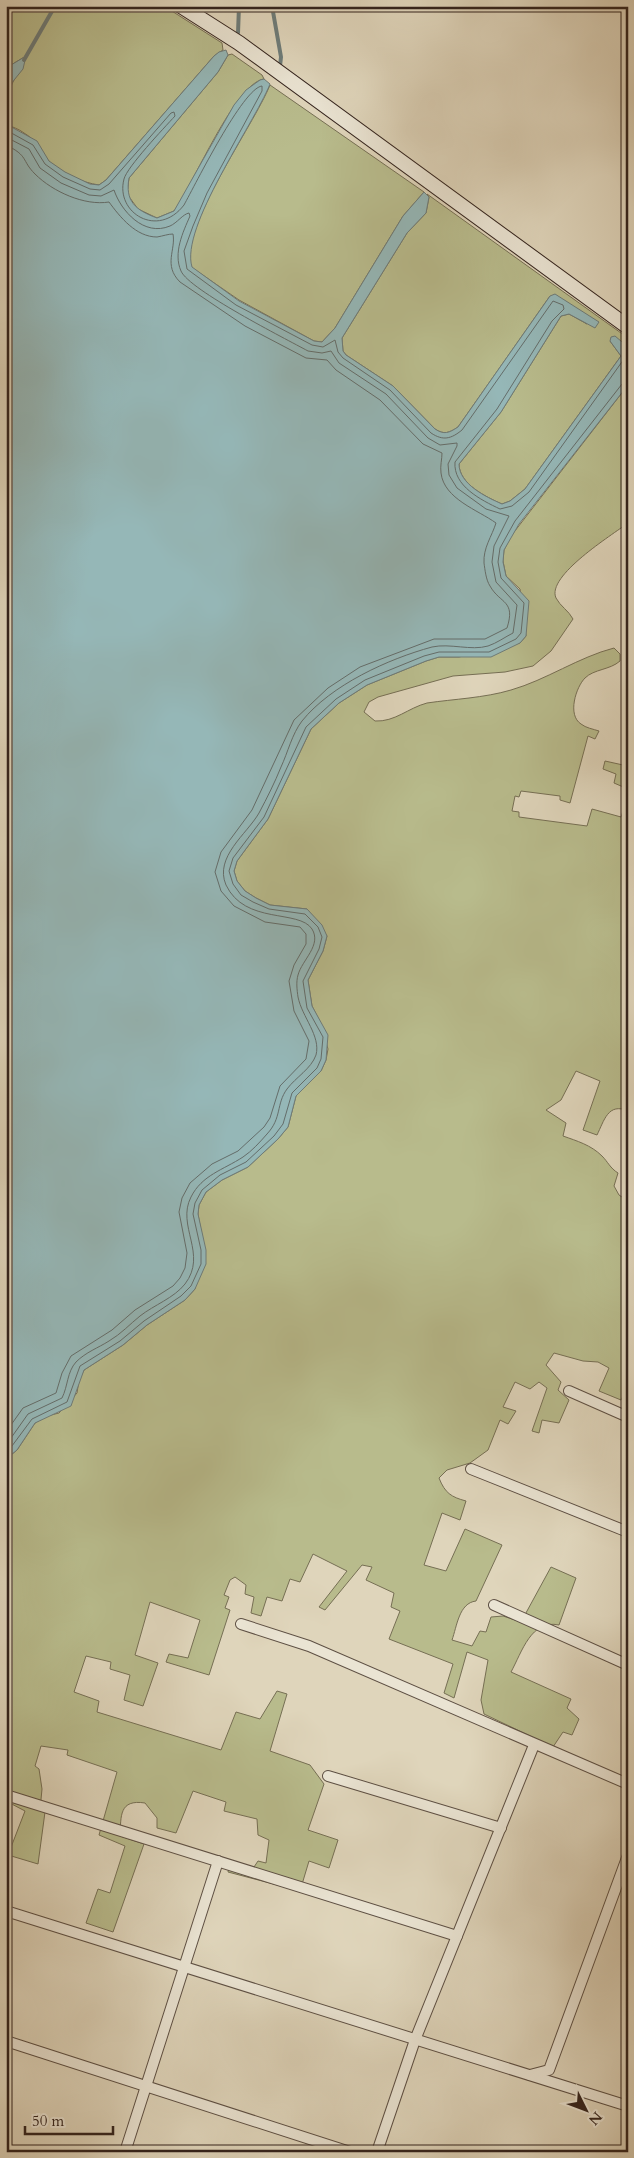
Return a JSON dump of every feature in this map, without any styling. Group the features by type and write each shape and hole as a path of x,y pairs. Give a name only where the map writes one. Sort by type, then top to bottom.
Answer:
{"street":[{"path":"181,6 239,43 628,327"},
{"path":"569,1391 628,1417"},
{"path":"471,1470 628,1532"},
{"path":"494,1605 628,1665"},
{"path":"241,1624 309,1646 534,1745 628,1784"},
{"path":"377,2152 415,2040 534,1745"},
{"path":"328,1776 501,1828"},
{"path":"6,1795 457,1936"},
{"path":"528,2075 550,2070 628,1855"},
{"path":"125,2152 218,1861"},
{"path":"6,1911 528,2075 627,2103"},
{"path":"6,2041 350,2152"}],"green space":[{"path":"6,6 164,6 222,43 223,50 214,56 106,180 99,185 93,184 71,176 51,164 32,139 20,130 6,124 6,90 11,86 26,56 6,68"},
{"path":"232,54 262,75 264,79 253,85 240,98 215,137 174,211 157,218 138,209 127,194 129,178 218,72 228,55"},
{"path":"270,85 424,192 403,216 335,328 322,342 314,341 239,300 191,267 191,249 196,227 220,176"},
{"path":"427,194 628,338 628,347 610,341 621,356 525,489 510,501 502,504 481,494 468,484 463,478 459,464 501,412 561,316 569,314 587,324 550,296 458,427 446,432 435,429 393,386 346,355 343,351 342,338 407,233 426,213 429,197"},
{"path":"628,385 628,523 582,557 561,579 556,589 556,598 573,619 551,651 533,666 505,672 453,676 378,697 369,702 364,712 375,721 382,721 427,703 480,697 524,686 588,657 614,648 620,654 620,661 616,664 585,678 576,694 574,714 577,720 585,726 599,731 595,739 588,736 570,803 560,800 560,796 521,791 519,797 515,796 512,811 519,812 519,817 587,826 592,809 621,817 628,795 628,1111 616,1109 611,1111 597,1135 583,1130 600,1081 576,1071 561,1100 546,1110 566,1123 563,1136 593,1149 618,1173 614,1186 619,1195 628,1201 628,1386 621,1400 599,1391 609,1368 598,1362 583,1361 554,1353 546,1365 561,1382 558,1390 569,1400 559,1423 542,1420 539,1433 532,1431 547,1388 539,1382 530,1389 515,1382 503,1407 516,1411 508,1424 500,1420 488,1450 470,1463 447,1470 439,1478 449,1494 466,1501 460,1520 442,1513 424,1565 446,1571 465,1529 502,1545 476,1601 466,1606 457,1622 452,1640 472,1646 480,1631 486,1632 491,1617 503,1616 521,1622 551,1567 576,1578 559,1625 549,1624 534,1632 511,1672 571,1699 567,1708 579,1719 572,1735 563,1732 553,1747 484,1714 481,1700 488,1660 467,1652 454,1698 444,1693 453,1664 389,1639 400,1611 391,1607 394,1593 366,1580 372,1567 362,1565 325,1610 319,1607 347,1571 313,1554 300,1582 290,1579 282,1601 267,1597 261,1616 251,1613 254,1597 245,1594 246,1585 235,1577 230,1580 224,1595 229,1597 225,1608 230,1610 209,1675 166,1662 169,1654 188,1658 200,1620 150,1602 135,1655 158,1663 143,1706 124,1700 130,1675 110,1669 111,1662 86,1656 74,1692 99,1701 97,1712 221,1750 236,1712 260,1719 277,1691 287,1694 270,1751 310,1765 324,1784 308,1830 338,1840 329,1868 309,1861 300,1891 228,1872 230,1862 254,1867 258,1861 266,1863 269,1840 258,1835 257,1819 224,1811 226,1802 193,1791 176,1833 157,1828 157,1818 145,1803 137,1802 130,1804 123,1810 121,1816 120,1836 144,1844 113,1932 86,1923 98,1889 110,1893 125,1846 99,1835 117,1772 67,1755 68,1750 41,1746 35,1766 39,1769 42,1789 40,1810 45,1812 38,1864 8,1855 25,1811 6,1801 6,1459 17,1450 35,1423 47,1416 59,1413 77,1393 79,1380 84,1370 123,1345 147,1325 185,1300 195,1289 201,1231 198,1214 199,1205 206,1192 222,1180 248,1167 278,1139 288,1127 296,1096 321,1071 326,1060 328,1049 321,1024 312,1006 308,980 323,951 327,936 307,909 270,905 256,898 245,891 237,881 234,871 237,861 268,819 311,729 339,703 367,685 439,657 459,657 520,643 526,636 520,589 506,576 503,561 504,550 511,536"},
{"path":"627,758 628,789 614,783 616,774 603,769 605,761 623,765"}],"water":[{"path":"226,50 228,55 218,72 129,178 130,199 137,208 157,218 174,211 234,105 246,90 260,80 264,79 270,84 207,203 197,227 191,249 192,267 239,301 314,341 322,342 335,328 403,216 424,192 429,197 426,213 407,233 342,338 343,351 346,355 393,386 435,429 444,433 458,427 550,296 555,294 599,322 595,328 569,314 561,316 501,412 459,464 463,478 468,484 481,494 502,504 510,501 525,489 621,356 610,341 611,337 615,336 628,347 628,385 519,524 504,550 503,562 506,576 529,601 526,636 520,643 491,657 439,657 367,685 339,703 311,729 268,819 237,861 234,871 237,881 245,891 256,898 270,905 307,909 322,925 327,936 323,951 308,980 312,1006 328,1035 326,1060 321,1071 296,1096 288,1127 278,1139 248,1167 222,1180 206,1192 199,1205 198,1214 206,1250 206,1264 195,1289 185,1300 147,1325 123,1345 84,1370 71,1406 35,1423 17,1450 6,1459 6,124 37,141 49,161 65,172 90,184 99,185 106,180 214,56"},
{"path":"26,56 23,69 6,90 6,68"}],"waterway":[{"path":"24,60 55,6"},
{"path":"238,33 239,6"},
{"path":"272,6 281,57 280,66"}]}
